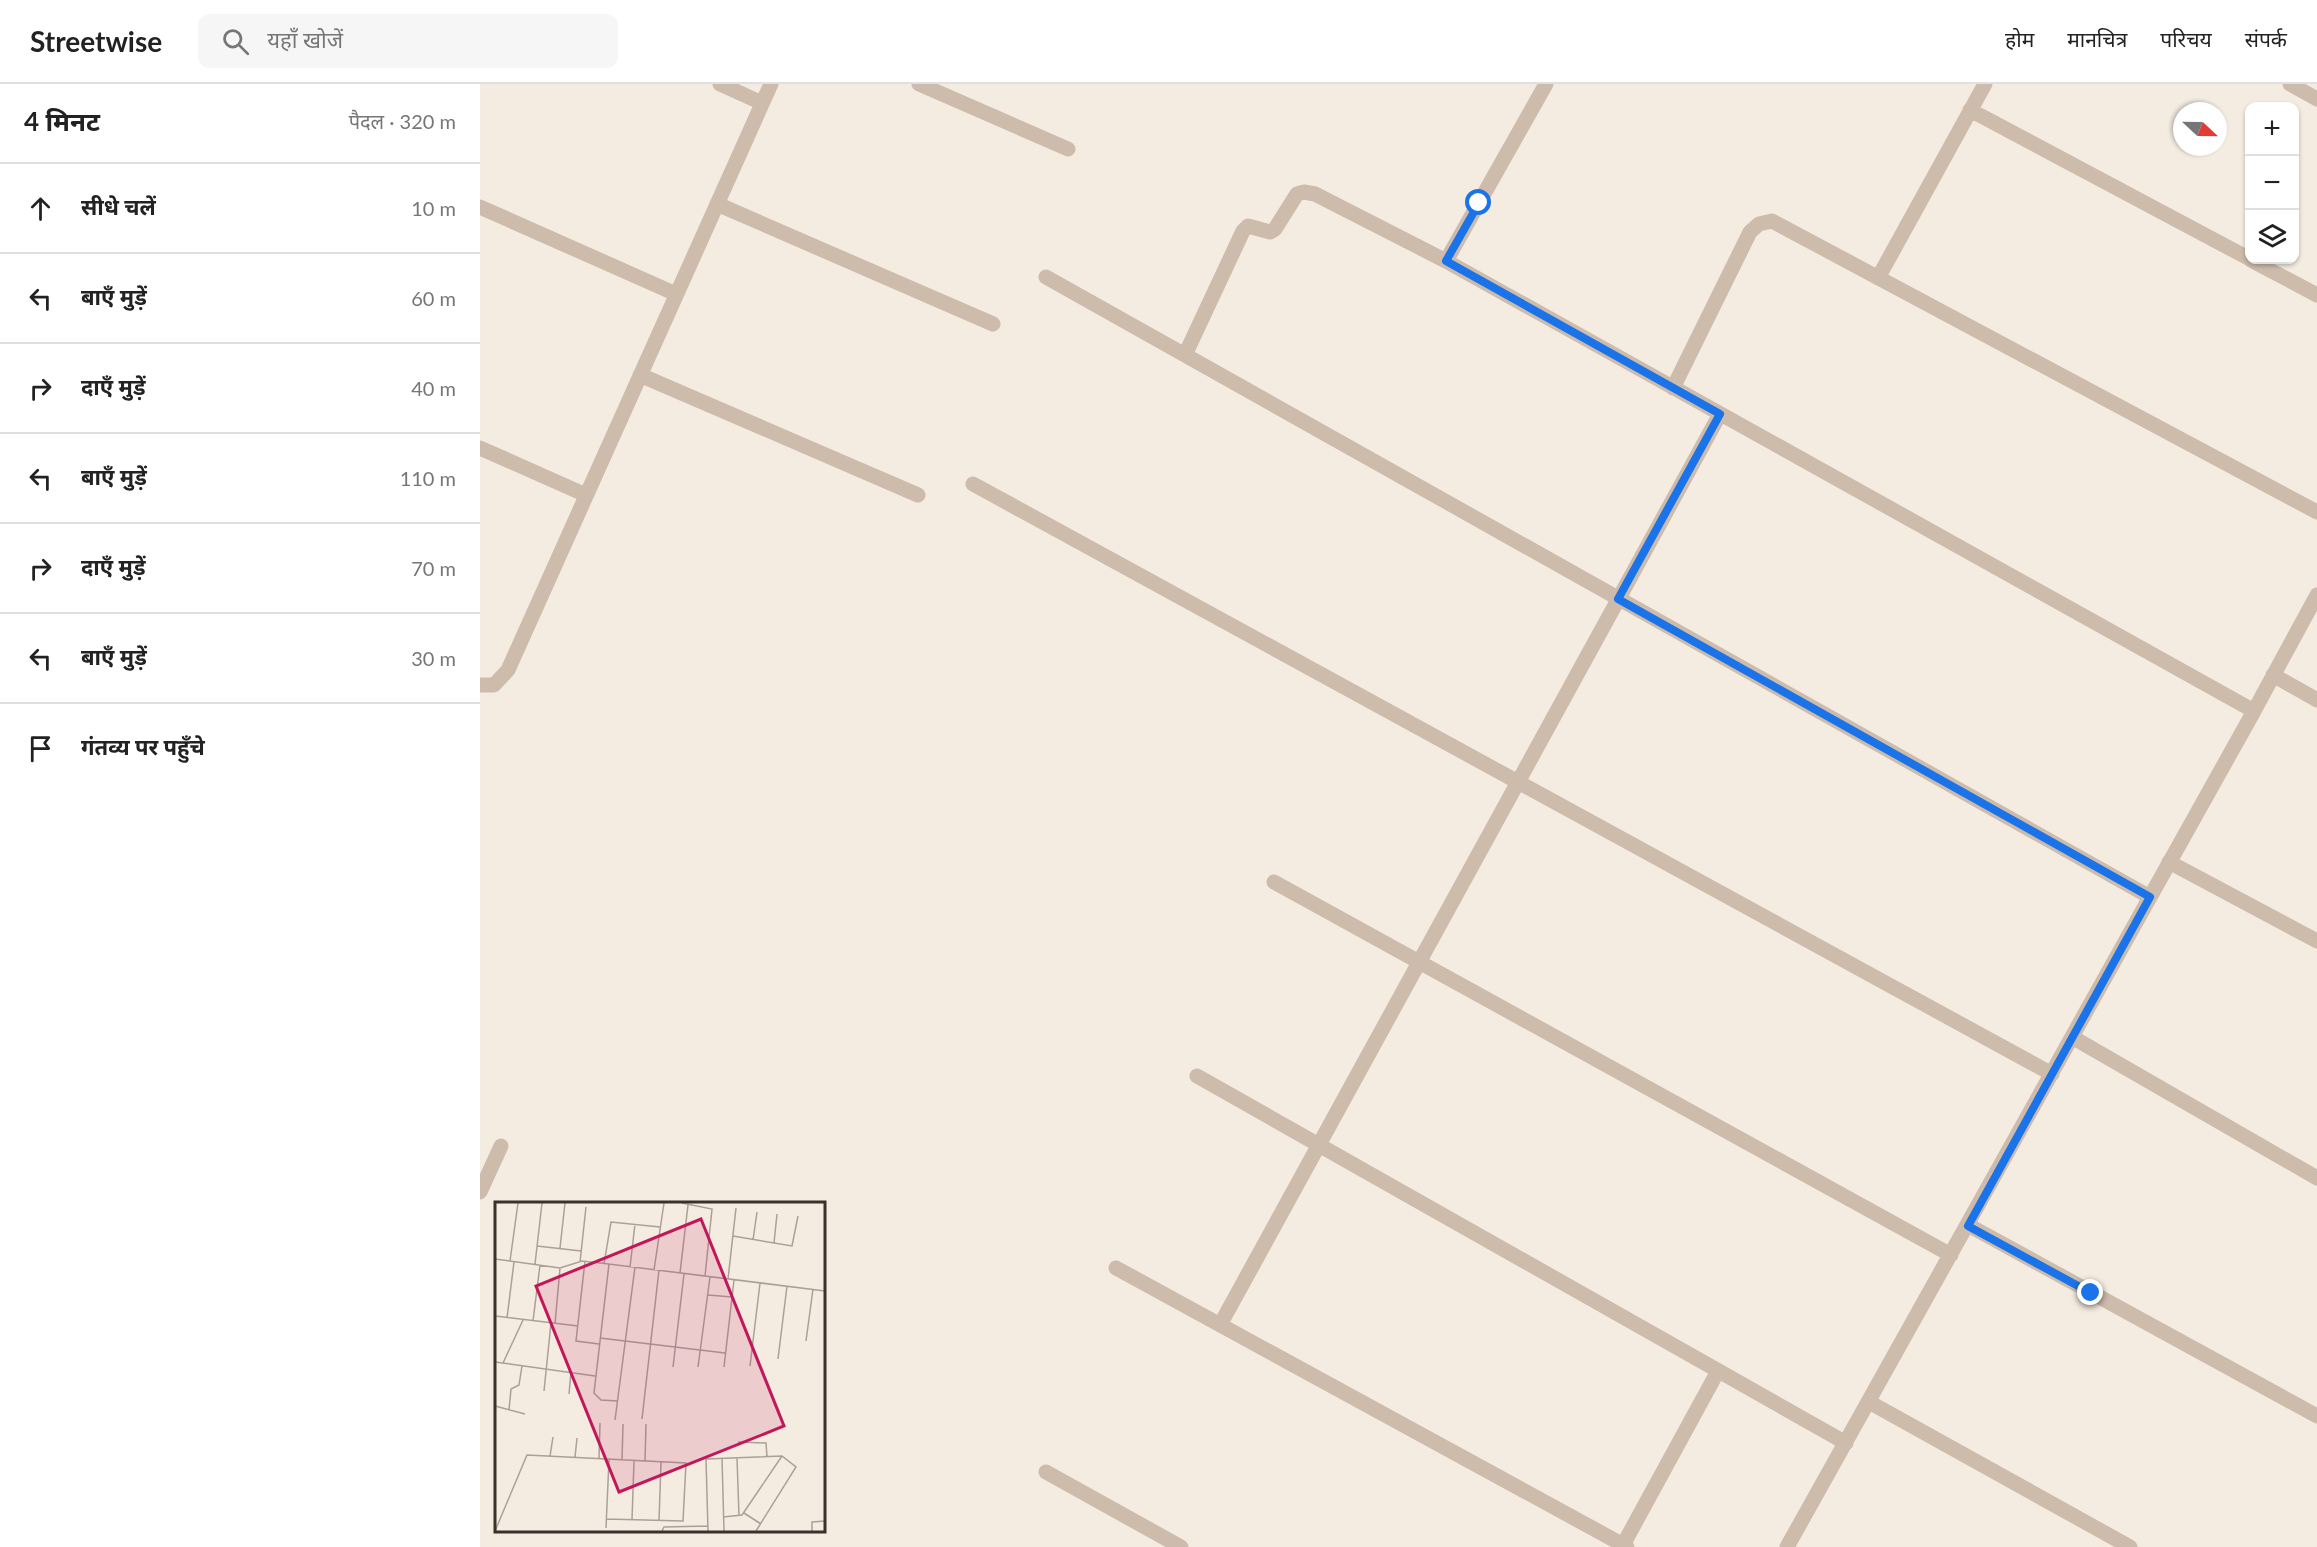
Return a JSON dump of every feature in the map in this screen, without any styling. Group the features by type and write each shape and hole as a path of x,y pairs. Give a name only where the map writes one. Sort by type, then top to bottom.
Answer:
{"street":[{"path":"720,84 762,103"},
{"path":"480,685 494,686 507,670 771,84"},
{"path":"919,84 1068,149"},
{"path":"1446,261 1545,84"},
{"path":"1878,278 1985,84"},
{"path":"2290,84 2317,99"},
{"path":"1970,110 2245,256"},
{"path":"1185,355 1243,231 1248,226 1270,232 1275,229 1297,194 1305,192 1315,194 1446,261 2254,711"},
{"path":"717,204 993,324"},
{"path":"480,207 676,294"},
{"path":"1673,388 1750,232 1760,224 1772,221 2317,513"},
{"path":"2259,264 2317,295"},
{"path":"1046,277 2150,897"},
{"path":"640,375 918,495"},
{"path":"1220,1325 1720,414"},
{"path":"480,448 586,495"},
{"path":"973,484 2052,1074"},
{"path":"1787,1547 1968,1226 2317,595"},
{"path":"2273,675 2317,700"},
{"path":"2169,862 2317,941"},
{"path":"1274,882 1951,1255"},
{"path":"2072,1037 2317,1178"},
{"path":"1197,1076 1846,1443"},
{"path":"480,1192 501,1146"},
{"path":"1968,1226 2317,1416"},
{"path":"1116,1268 1625,1546 1718,1371"},
{"path":"1869,1402 2130,1547"},
{"path":"1046,1472 1181,1547"}],"route":[{"path":"1479,203 1446,261 1720,414 1618,599 2150,897 1968,1226 2091,1293"}]}
